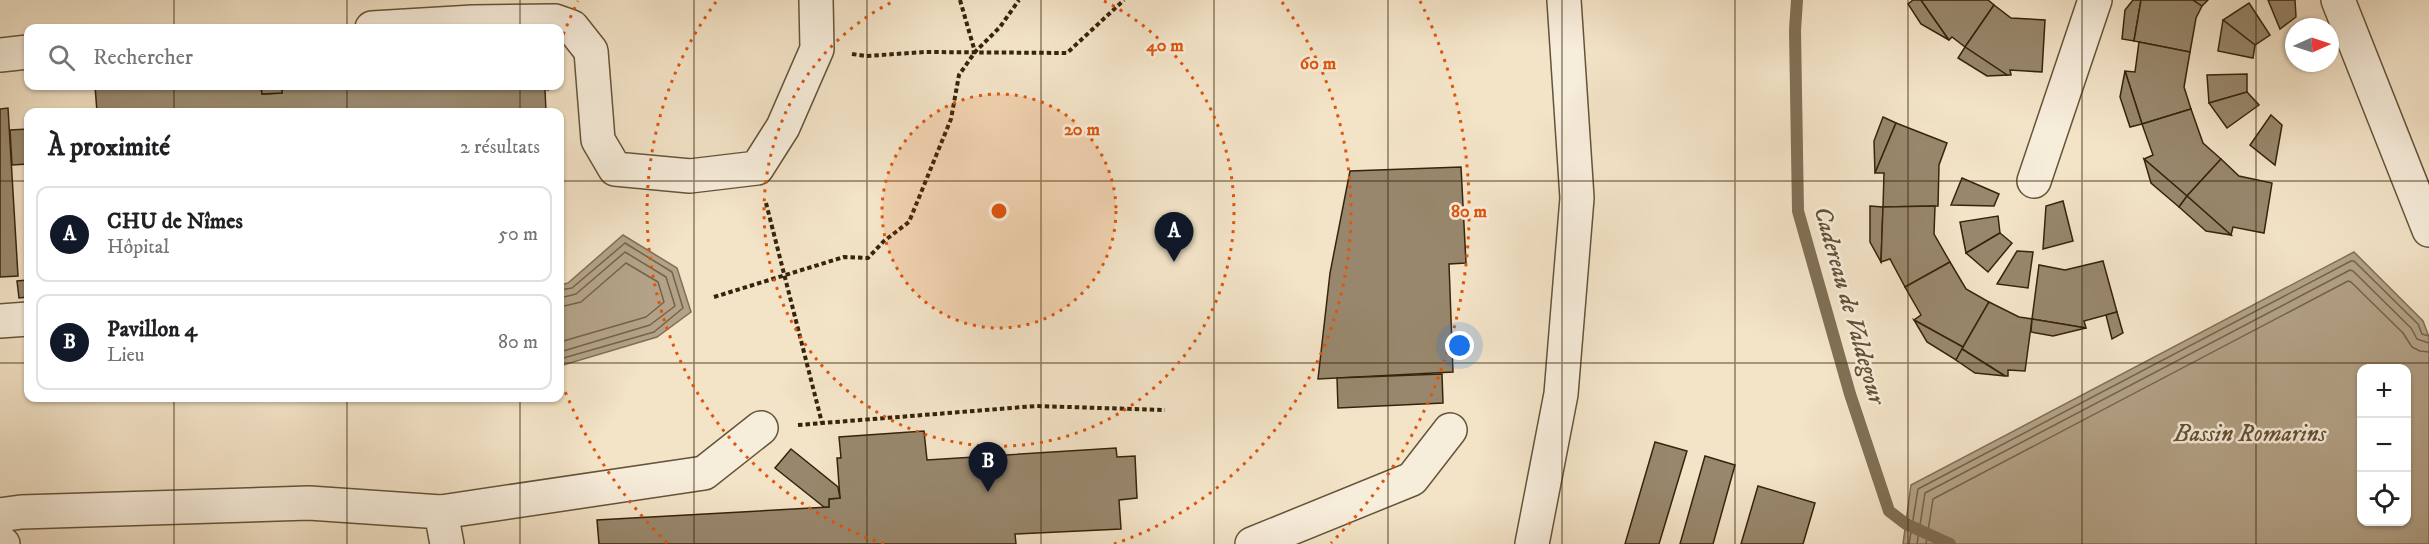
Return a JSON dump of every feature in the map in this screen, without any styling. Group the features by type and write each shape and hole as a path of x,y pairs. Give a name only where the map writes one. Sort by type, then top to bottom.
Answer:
{"street":[{"path":"564,24 572,27 591,51 598,140 615,169 690,176 757,168 783,127 817,49 816,0"},
{"path":"1532,544 1562,394 1577,198 1564,0"},
{"path":"2034,181 2095,0"},
{"path":"2338,0 2429,230"},
{"path":"439,24 555,21 564,24"},
{"path":"0,55 24,52"},
{"path":"0,321 24,319"},
{"path":"0,515 21,512 309,503 441,512 704,473 761,428"},
{"path":"1252,544 1412,479 1450,430"},
{"path":"441,512 447,544"}],"path":[{"path":"960,0 975,52"},
{"path":"714,297 844,257 868,258 884,241 909,222 951,119 959,75 975,52 1000,27 1019,0"},
{"path":"817,49 866,56 926,52 1067,53 1124,0"},
{"path":"767,207 822,423"},
{"path":"761,428 1036,406 1165,410"}],"water":[{"path":"623,235 677,268 691,312 657,337 564,365 564,284"},
{"name":"Bassin Romarins","path":"2354,252 2423,321 2429,337 2429,544 1903,544 1911,485"}],"building":[{"path":"1913,0 1921,0 1949,40 1921,24 1908,4"},
{"path":"1921,0 1988,0 1994,5 1965,47 1952,37 1949,40"},
{"path":"2133,0 2141,0 2134,41 2122,39 2125,10"},
{"path":"2141,0 2193,0 2202,6 2196,18 2190,52 2134,41"},
{"path":"2193,0 2208,0 2202,6"},
{"path":"2268,0 2295,0 2296,17 2285,18 2285,25 2280,29"},
{"path":"2249,3 2270,35 2255,45 2223,20"},
{"path":"1994,5 2011,18 2045,20 2042,72 2010,70 2011,75 2007,75 1965,47"},
{"path":"2223,20 2255,45 2253,58 2218,51"},
{"path":"2139,42 2190,52 2184,87 2191,109 2142,124 2125,71 2135,72"},
{"path":"1965,47 2007,75 1987,76 1958,58"},
{"path":"2125,71 2142,124 2130,127 2120,97"},
{"path":"2247,74 2247,92 2209,103 2207,75"},
{"path":"95,90 262,90 262,94 282,93 282,90 545,90 546,108 97,108"},
{"path":"262,90 282,90 282,93 262,94"},
{"path":"2247,92 2259,105 2227,128 2209,103"},
{"path":"8,108 18,276 0,277 0,109"},
{"path":"2191,109 2203,143 2221,159 2187,196 2144,159 2153,155 2142,124"},
{"path":"2271,115 2282,125 2275,165 2250,145"},
{"path":"1883,117 1896,123 1875,173 1874,141"},
{"path":"1896,123 1947,143 1939,165 1938,206 1883,207 1884,173 1875,173"},
{"path":"24,129 24,164 12,165 10,130"},
{"path":"2144,159 2187,196 2179,207 2151,183"},
{"path":"2221,159 2239,176 2272,183 2264,233 2233,227 2231,235 2187,196"},
{"path":"1461,167 1466,263 1449,264 1453,372 1318,379 1330,273 1350,171"},
{"path":"1962,178 1999,194 1994,206 1951,205"},
{"path":"2187,196 2231,235 2206,231 2179,207"},
{"path":"2063,201 2073,241 2043,249 2046,206"},
{"path":"1870,206 1883,207 1881,262 1870,242"},
{"path":"1935,206 1934,234 1950,262 1905,287 1890,259 1881,262 1883,207"},
{"path":"1998,216 2000,233 1966,253 1960,222"},
{"path":"2000,233 2012,243 1988,272 1966,253"},
{"path":"2017,251 2033,252 2028,288 1997,284"},
{"path":"2103,261 2117,312 2084,321 2086,328 2032,319 2039,265 2065,270"},
{"path":"1950,262 1966,289 1989,302 1963,347 1914,320 1921,315 1905,287"},
{"path":"24,280 24,297 19,298 17,281"},
{"path":"1989,302 2019,317 2032,319 2025,371 2008,370 2008,376 2005,376 1962,349"},
{"path":"2117,312 2123,333 2112,339 2106,315"},
{"path":"2032,319 2086,328 2053,336 2031,332"},
{"path":"1914,320 1963,347 1956,360 1927,342"},
{"path":"1962,349 2005,376 1975,373 1956,360"},
{"path":"1442,374 1443,403 1338,408 1337,378"},
{"path":"924,431 927,460 1116,448 1117,457 1135,456 1137,498 1119,500 1121,529 1015,534 1016,544 599,544 597,520 829,507 829,499 840,498 837,458 841,458 839,437"},
{"path":"1655,442 1687,451 1659,544 1625,544"},
{"path":"791,449 838,487 840,498 829,499 829,507 824,507 775,468"},
{"path":"1705,456 1735,465 1713,544 1680,544"},
{"path":"1758,486 1815,503 1803,544 1741,544"}],"waterway":[{"name":"Cadereau de Valdegour","path":"1797,0 1795,30 1798,211 1850,394 1889,511 1906,524 1950,544"}],"place":[{"name":"CHU de Nîmes","path":"1174,262"},
{"name":"Pavillon 4","path":"988,492"}]}
